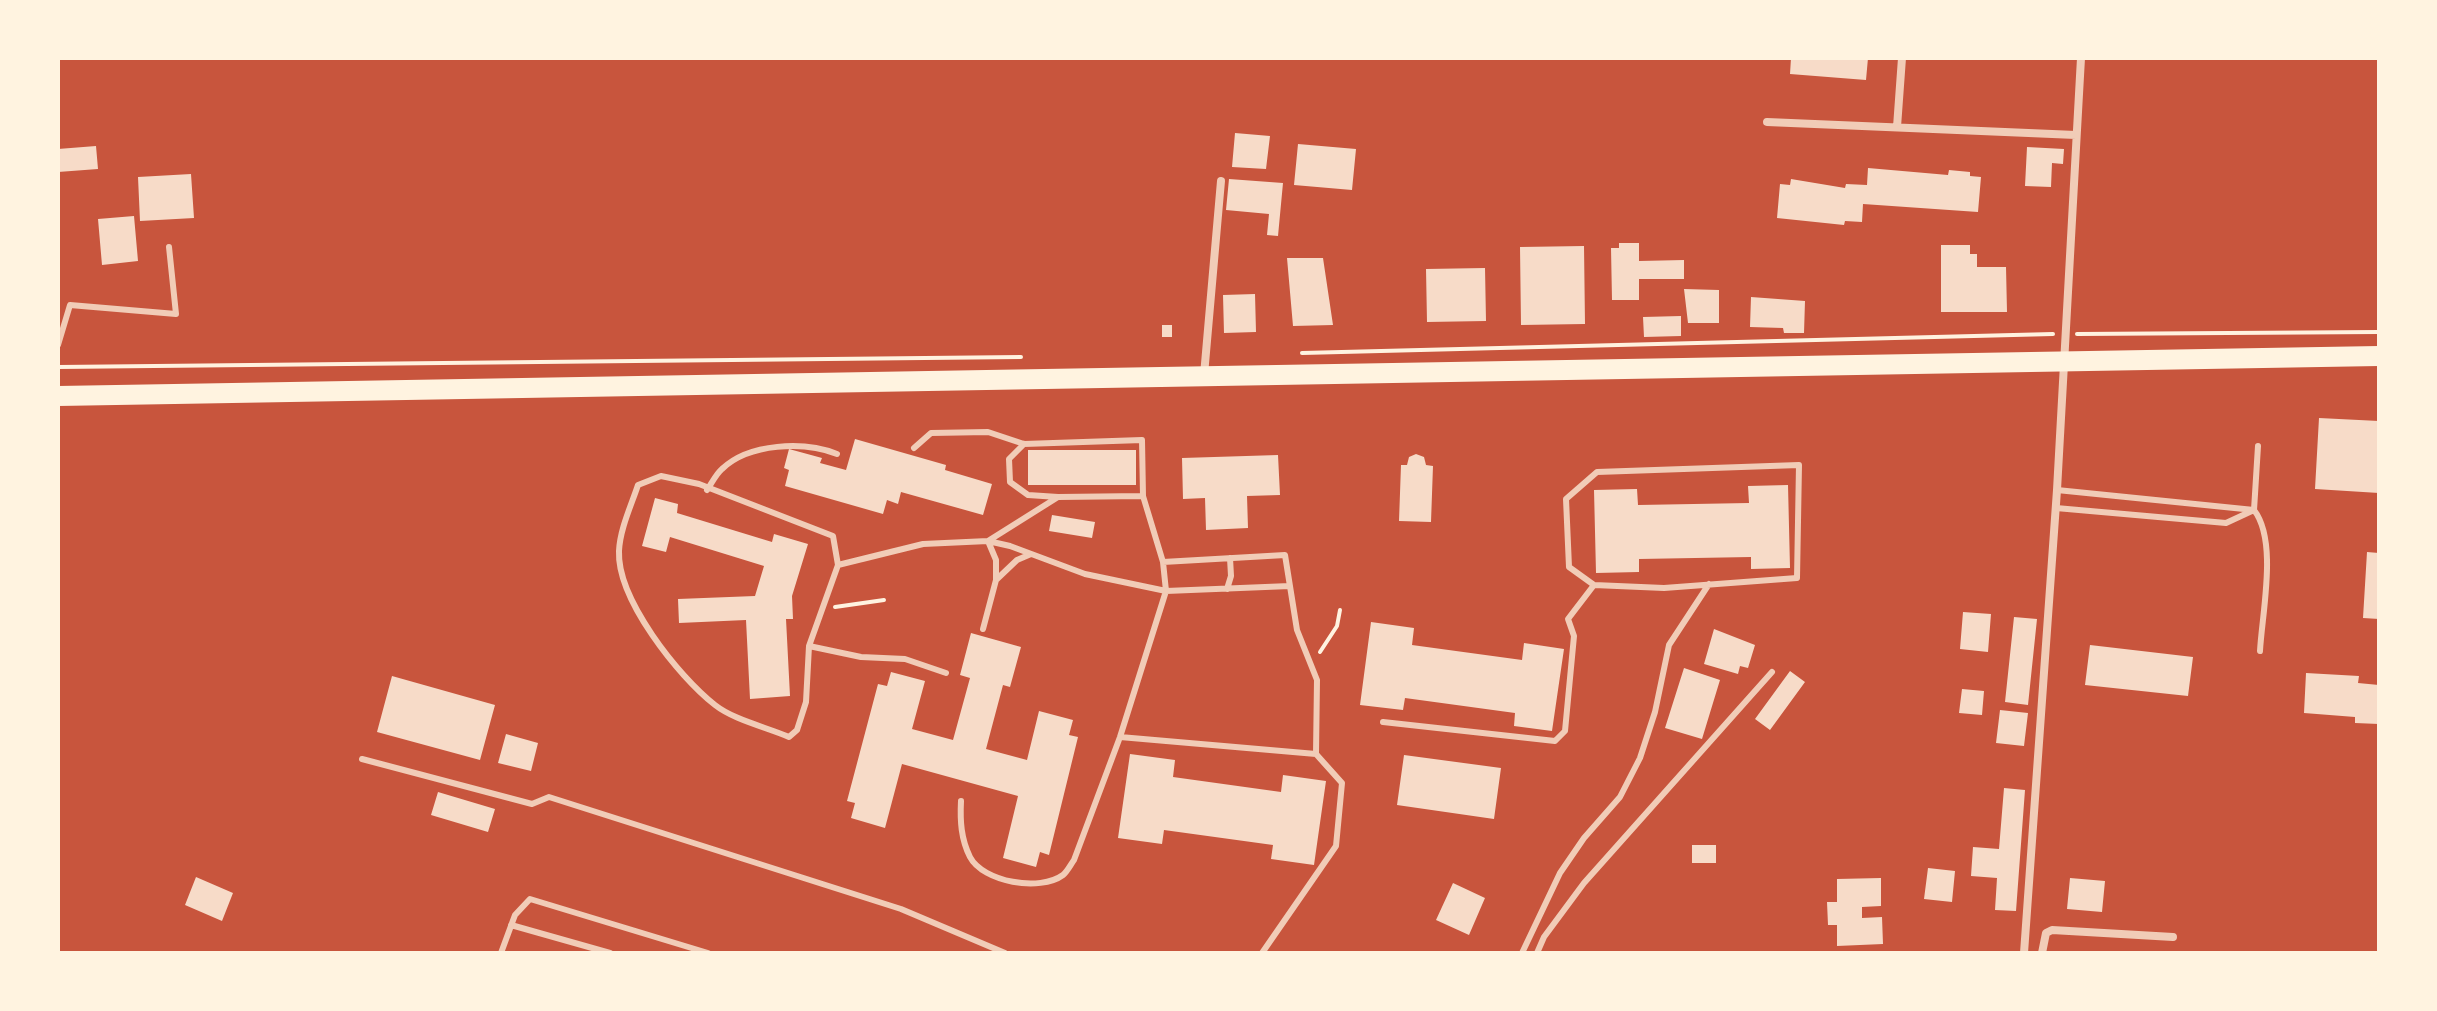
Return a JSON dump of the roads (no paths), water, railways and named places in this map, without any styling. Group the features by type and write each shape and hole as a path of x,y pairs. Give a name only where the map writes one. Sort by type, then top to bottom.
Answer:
{"main road":[{"path":"58,396 2063,359 2379,356"}],"street":[{"path":"1897,127 1902,58"},
{"path":"2024,953 2056,508 2081,58"},
{"path":"1767,122 2076,135"},
{"path":"1203,377 1221,181"},
{"path":"2042,953 2046,933 2052,930 2173,937"}],"lane":[{"path":"58,345 70,305 176,314 169,247"},
{"path":"914,448 931,433 988,432 1024,444 1142,440 1143,496 1163,562 1166,591 1161,616 1074,860 1063,875 1035,885 1000,879 971,860 960,826 961,801"},
{"path":"1024,444 1009,459 1010,482 1028,495 1143,496"},
{"path":"707,490 722,469 744,455 782,446 823,448 837,454"},
{"path":"2258,446 2254,510 2261,520 2267,544 2260,651"},
{"path":"1799,465 1797,578 1709,584 1664,588 1594,585 1569,567 1566,499 1597,472 1799,465"},
{"path":"661,476 699,484 707,490 833,536 838,565 809,646 806,702 797,730 789,737 717,706 674,664 625,587 619,551 638,485 661,476"},
{"path":"2057,490 2254,510"},
{"path":"988,541 1058,497"},
{"path":"2056,508 2226,523 2254,510"},
{"path":"983,629 996,580 996,560 988,541"},
{"path":"838,565 923,544 988,541 1085,574 1166,591 1290,586"},
{"path":"996,580 1017,560 1031,554"},
{"path":"1163,562 1285,555 1297,630 1317,680 1316,754 1342,783 1336,846 1262,953"},
{"path":"1227,589 1230,558"},
{"path":"1522,953 1560,873 1584,838 1620,797 1640,758 1655,712 1669,645 1709,584"},
{"path":"1383,722 1555,741 1565,731 1574,636 1568,619 1594,585"},
{"path":"809,646 861,657 905,659 946,673"},
{"path":"1537,953 1544,937 1593,873 1772,672"},
{"path":"1120,737 1316,754"},
{"path":"362,759 532,804 549,797 901,909 1005,953"},
{"path":"501,953 515,915 530,899 708,953"},
{"path":"511,925 610,953"}]}
